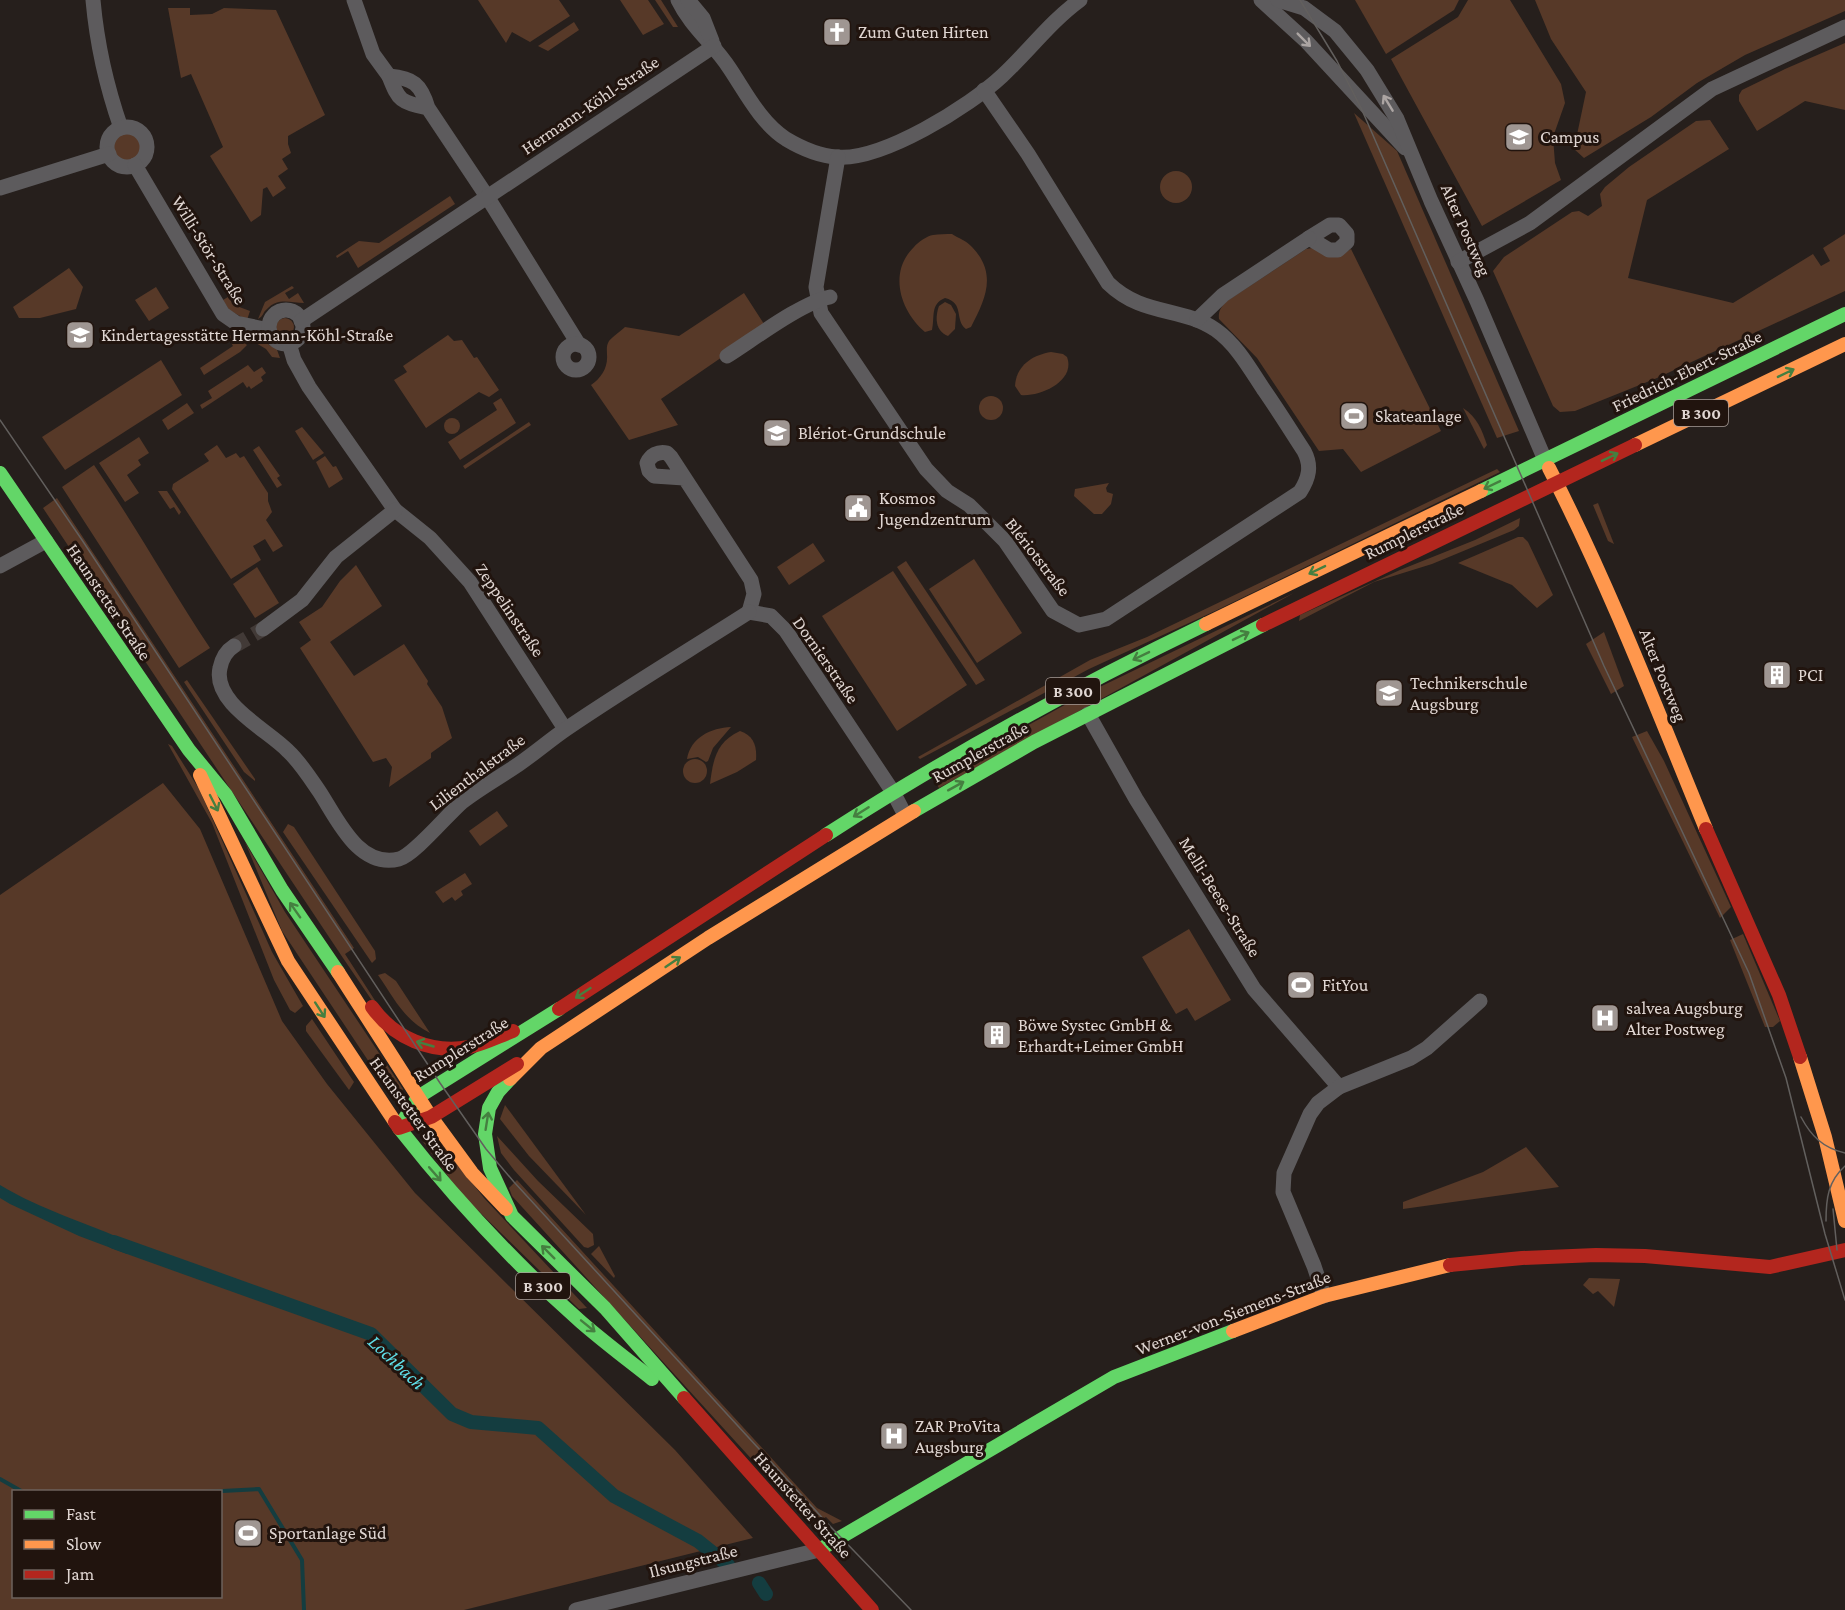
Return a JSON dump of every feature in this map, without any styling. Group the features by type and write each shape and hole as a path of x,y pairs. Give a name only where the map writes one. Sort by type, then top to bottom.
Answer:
{"main road":[{"name":"Friedrich-Ebert-Straße","path":"1545,460 1845,314"},
{"name":"B 300","path":"1557,482 1845,344"},
{"name":"Alter Postweg","path":"1545,460 1620,619 1712,844 1779,996 1820,1120 1845,1221"},
{"name":"Rumplerstraße","path":"399,1128 418,1097 542,1020 892,792 1020,719 1122,665 1545,460"},
{"name":"Haunstetter Straße","path":"0,474 189,750 226,795 282,890 323,949 431,1117 472,1173 605,1308 872,1610"},
{"name":"Rumplerstraße","path":"399,1128 431,1117 708,938 905,815 1034,742 1219,646 1557,482"},
{"name":"Haunstetter Straße","path":"189,750 288,961 399,1128 463,1207 570,1312 707,1424"},
{"name":"Rumplerstraße","path":"323,949 387,1026 423,1044 439,1048 469,1047 542,1020"},
{"name":"Rumplerstraße","path":"512,1216 490,1168 485,1134 489,1108 498,1092 541,1048"},
{"name":"Werner-von-Siemens-Straße","path":"819,1550 1114,1377 1324,1296 1448,1265 1522,1258 1645,1256 1770,1268 1845,1250"}],"street":[{"path":"93,0 96,38 103,72 121,128"},
{"path":"354,0 372,54 389,76 407,78 423,91 428,108 488,198 579,345"},
{"path":"678,0 693,25 714,46 759,114 785,139 815,153 838,158 876,151 902,141 966,104 1000,78 1046,28 1080,0"},
{"path":"688,0 703,18 714,46"},
{"name":"Alter Postweg","path":"1261,0 1306,41 1412,156"},
{"name":"Alter Postweg","path":"1278,0 1304,8 1318,17 1352,49 1397,119 1545,460"},
{"path":"1458,262 1530,223 1712,89 1845,27"},
{"name":"Hermann-Köhl-Straße","path":"289,344 300,335 301,321 714,46"},
{"name":"Blériotstraße","path":"838,158 816,287 824,298 821,313 926,469 947,491 969,505 1005,542 1053,611 1079,625 1106,619 1300,492 1308,481 1310,466 1308,458 1241,354 1216,330 1197,320 1140,305 1125,298 1108,283 1028,153 984,90"},
{"path":"121,128 134,128 140,131 147,143 145,156 135,165 117,164 109,154 107,147 111,135 121,128"},
{"path":"0,188 109,154"},
{"name":"Willi-Stör-Straße","path":"135,165 223,314 236,323 269,330"},
{"path":"1197,320 1223,296 1309,238"},
{"path":"727,356 824,298"},
{"path":"289,344 276,341 269,330 273,316 286,310 296,313 301,321"},
{"name":"Zeppelinstraße","path":"289,344 294,360 309,387 395,510 430,538 470,582 565,729"},
{"path":"565,729 749,612 754,594 751,580 684,478"},
{"path":"263,628 302,600 336,557 395,510"},
{"path":"0,566 46,541"},
{"name":"Dornierstraße","path":"749,612 771,616 786,632 905,815"},
{"name":"Lilienthalstraße","path":"234,646 227,650 218,673 219,681 229,699 247,718 289,751 318,789 350,839 371,856 383,861 407,857 463,802 565,729"},
{"name":"Melli-Beese-Straße","path":"1088,714 1136,799 1254,989 1339,1087"},
{"path":"1324,1296 1283,1192 1284,1173 1310,1114 1318,1103 1339,1087 1411,1058 1427,1048 1480,1001"},
{"name":"Ilsungstraße","path":"576,1610 819,1550"}],"shaded area":[{"path":"478,0 559,0 570,16 530,42 512,32 506,43"},
{"path":"620,0 648,0 664,24 643,35"},
{"path":"655,0 661,0 678,27 673,27"},
{"path":"1355,0 1459,0 1454,10 1386,54"},
{"path":"1468,0 1510,0 1561,84 1565,103 1553,137 1555,163 1561,180 1482,226 1391,59 1458,17"},
{"path":"1535,0 1845,0 1845,11 1745,55 1697,83 1651,117 1584,158 1574,149 1586,92 1551,39"},
{"path":"168,8 190,8 190,15 212,14 224,8 276,10 325,115 288,136 291,153 282,159 288,169 278,176 286,188 273,197 267,187 263,189 261,215 251,222 210,156 223,147 191,74 181,78"},
{"path":"574,22 579,30 548,51 538,46"},
{"path":"1845,43 1845,110 1805,101 1757,131 1739,101 1742,90"},
{"path":"1354,113 1397,151 1519,431 1497,438"},
{"path":"1710,120 1729,149 1647,200 1628,278 1733,303 1813,254 1821,266 1830,261 1823,248 1845,234 1845,291 1657,378 1575,411 1560,412 1553,406 1493,271 1504,257 1572,212 1579,211 1588,216 1602,206 1600,194 1605,187 1629,167 1696,121"},
{"path":"127,133 137,137 141,147 137,157 127,161 117,157 113,147 117,137"},
{"path":"1176,171 1187,176 1192,187 1187,198 1176,203 1165,198 1160,187 1165,176"},
{"path":"450,196 455,204 358,268 348,251 337,258 336,256 359,241 379,243"},
{"path":"952,234 970,245 980,257 987,277 984,297 971,327 966,329 962,325 955,304 945,298 935,307 932,330 925,332 909,313 904,302 900,291 901,268 906,257 923,240 933,235"},
{"path":"1312,248 1338,257 1351,249 1441,431 1361,472 1343,449 1319,451 1257,358 1219,319 1220,309 1227,301 1306,249"},
{"path":"69,268 83,287 76,309 40,318 19,318 13,307"},
{"path":"292,286 294,288 285,293 289,299 298,293 304,303 276,303 271,305 258,319 265,302"},
{"path":"156,287 169,308 149,321 135,300"},
{"path":"744,293 766,327 661,399 678,425 629,440 591,385 601,376 605,368 609,341 625,327 679,336"},
{"path":"228,297 234,305 250,311 247,320 229,310 223,300"},
{"path":"945,302 951,305 956,314 955,329 948,336 938,327 937,319 939,306"},
{"path":"285,318 291,321 294,327 291,333 285,336 279,333 276,327 279,321"},
{"path":"225,333 247,345 204,375 200,368 233,346"},
{"path":"448,335 454,341 462,340 474,358 477,357 499,390 489,397 479,392 426,428 394,380 407,372 403,366"},
{"path":"257,336 265,337 268,344 276,347 280,358 272,357 266,349 256,343"},
{"path":"1051,352 1067,357 1066,373 1055,386 1037,393 1021,395 1015,386 1022,367 1032,359"},
{"path":"161,360 182,395 65,470 42,437"},
{"path":"248,365 254,372 262,367 266,373 261,377 263,381 251,389 249,386 247,388 243,382 202,409 200,405 212,398 208,391"},
{"path":"991,396 999,400 1003,408 999,416 991,420 983,416 979,408 983,400"},
{"path":"501,398 516,423 460,460 448,442 497,410 493,403"},
{"path":"187,403 194,413 168,430 162,420"},
{"path":"1463,408 1472,415 1481,429 1487,445 1484,449"},
{"path":"452,418 460,426 452,434 444,426"},
{"path":"529,422 531,425 465,469 463,466"},
{"path":"302,427 324,453 313,460 295,431"},
{"path":"139,437 149,453 138,460 141,465 127,475 139,493 125,502 99,463"},
{"path":"217,445 226,458 236,453 240,458 244,456 268,493 272,512 266,520 283,546 273,552 265,539 253,546 261,560 231,579 172,489 173,484 209,461 204,454"},
{"path":"259,446 280,476 277,478 282,485 277,488 253,450"},
{"path":"325,456 333,467 336,466 343,479 329,488 316,462"},
{"path":"94,465 210,648 179,668 62,487"},
{"path":"1497,469 1500,472 1215,611 1089,669 920,759 918,757 1090,660 1147,637"},
{"path":"1109,483 1106,488 1107,492 1113,494 1111,504 1102,514 1094,514 1074,496 1075,489"},
{"path":"158,491 167,491 181,512 179,515 174,507 170,509"},
{"path":"57,498 354,948 345,954 385,1016 343,958 43,508"},
{"path":"1598,503 1614,544 1608,541 1593,505"},
{"path":"1520,518 1519,526 1514,530 1432,564 1374,582 1299,621 1300,615 1400,570 1475,540"},
{"path":"1518,537 1523,537 1528,542 1553,595 1537,608 1512,585 1458,563"},
{"path":"813,543 825,561 789,585 777,567"},
{"path":"974,559 1022,633 977,663 929,589"},
{"path":"906,561 985,680 976,685 897,567"},
{"path":"356,565 382,606 330,642 354,676 404,644 442,707 452,738 431,753 431,758 389,787 392,767 386,758 373,762 300,648 311,640 299,622 322,607 340,581"},
{"path":"257,567 279,603 255,618 233,584"},
{"path":"893,571 967,685 897,731 822,616"},
{"path":"1294,593 939,788 933,778 1079,697"},
{"path":"1604,632 1624,686 1611,694 1586,644"},
{"path":"187,680 255,781 244,772 184,682"},
{"path":"731,727 713,748 708,761 698,757 687,759 697,739 716,729"},
{"path":"740,731 754,742 756,760 737,772 710,784 717,753 732,735"},
{"path":"1647,731 1664,761 1731,907 1720,918 1632,737"},
{"path":"168,744 172,746 199,789 272,952 303,1006 295,1013 290,1010 274,980 212,823"},
{"path":"695,759 704,762 707,771 704,780 695,783 686,780 683,771 686,762"},
{"path":"163,783 200,829 282,1021 327,1084 415,1193 675,1450 753,1538 464,1610 0,1610 0,895"},
{"path":"497,811 508,826 480,846 469,831"},
{"path":"288,824 294,827 375,951 376,959 372,963 283,832"},
{"path":"245,842 285,912 403,1089 401,1096 397,1097 389,1092 282,931"},
{"path":"465,873 472,884 461,891 463,895 455,901 452,897 443,903 435,892"},
{"path":"1189,929 1231,1000 1195,1021 1187,1008 1176,1014 1142,957"},
{"path":"1743,934 1780,1021 1773,1027 1765,1027 1730,940"},
{"path":"385,973 396,981 430,1033 413,1022 400,1008 378,975"},
{"path":"312,1019 354,1082 349,1090 306,1031 306,1026"},
{"path":"505,1105 586,1215 529,1156 500,1119"},
{"path":"426,1131 431,1131 484,1198 587,1308 579,1309 461,1194 421,1139"},
{"path":"497,1136 538,1181 593,1234 594,1245 584,1247 514,1170 501,1153"},
{"path":"1526,1147 1559,1187 1403,1209 1403,1202 1483,1172"},
{"path":"517,1180 817,1508 842,1521 833,1524 826,1517 821,1520 816,1515 811,1522 778,1488 512,1196 509,1188"},
{"path":"599,1246 615,1276 614,1278 591,1254"},
{"path":"1589,1278 1620,1279 1614,1307 1598,1291 1593,1294 1583,1285"}],"water":[{"path":"0,1185 48,1209 131,1243 127,1254 79,1236 10,1204 0,1198"}],"waterway":[{"name":"Lochbach","path":"114,1242 371,1334 452,1414 471,1422 538,1428 614,1496 698,1541 728,1565"},
{"path":"0,1479 19,1490"},
{"path":"222,1491 259,1489 302,1560 304,1610"},
{"name":"Lochbach","path":"759,1583 766,1594"}],"tunnel":[{"path":"234,646 263,629"}],"tram line":[{"path":"1300,0 1337,61 1362,110 1604,666 1749,973 1786,1078 1825,1234 1845,1300"},
{"path":"0,420 486,1149 828,1524 911,1610"},
{"path":"1801,1117 1819,1140 1830,1148 1845,1153"},
{"path":"1826,1221 1829,1191 1835,1178 1845,1166"},
{"path":"1833,1209 1837,1250"}],"traffic: fast":[{"path":"1481,491 1845,314"},
{"path":"0,473 189,750 226,795 282,890 338,972"},
{"path":"826,835 966,750 1109,672 1206,624"},
{"path":"914,811 1034,742 1263,625"},
{"path":"559,1009 418,1097 399,1128 463,1205 532,1277 590,1329 652,1379"},
{"path":"510,1079 498,1092 489,1108 485,1134 490,1168 512,1216 605,1308 684,1398"},
{"path":"819,1550 1114,1377 1233,1331"}],"traffic: slow":[{"path":"1635,445 1845,344"},
{"path":"1549,468 1612,601 1706,829"},
{"path":"1206,624 1481,491"},
{"path":"200,775 288,961 395,1122"},
{"path":"510,1079 541,1048 708,938 914,811"},
{"path":"338,972 431,1117 472,1173 506,1209"},
{"path":"1800,1057 1825,1137 1845,1221"},
{"path":"1233,1331 1324,1296 1450,1265"}],"traffic: jam":[{"path":"1263,625 1635,445"},
{"path":"1706,829 1779,995 1800,1057"},
{"path":"559,1009 826,835"},
{"path":"372,1007 381,1018 402,1035 427,1046 455,1049 469,1047 513,1031"},
{"path":"395,1122 399,1128 431,1117 517,1064"},
{"path":"1450,1265 1522,1258 1596,1255 1645,1256 1770,1267 1845,1250"},
{"path":"684,1398 872,1610"}],"place":[{"name":"Zum Guten Hirten","path":"837,32"},
{"name":"Campus","path":"1519,137"},
{"name":"Kindertagesstätte Hermann-Köhl-Straße","path":"80,335"},
{"name":"Skateanlage","path":"1354,416"},
{"name":"Blériot-Grundschule","path":"777,433"},
{"name":"Kosmos Jugendzentrum","path":"858,508"},
{"name":"PCI","path":"1777,675"},
{"name":"Technikerschule Augsburg","path":"1389,693"},
{"name":"FitYou","path":"1301,985"},
{"name":"salvea Augsburg Alter Postweg","path":"1605,1018"},
{"name":"Böwe Systec GmbH & Erhardt+Leimer GmbH","path":"997,1035"},
{"name":"ZAR ProVita Augsburg","path":"894,1436"},
{"name":"Sportanlage Süd","path":"248,1533"}]}
